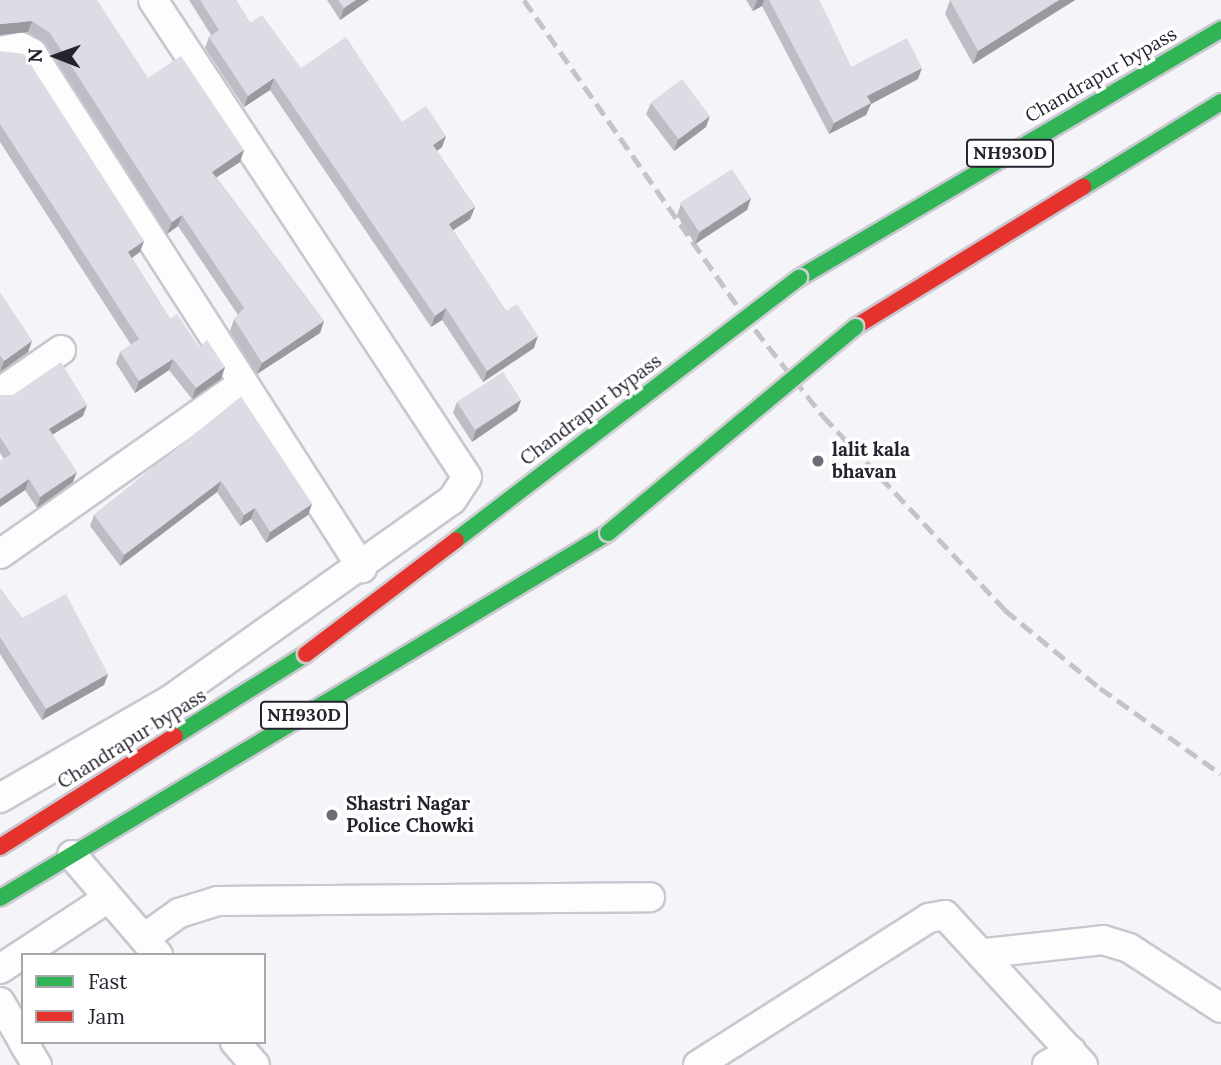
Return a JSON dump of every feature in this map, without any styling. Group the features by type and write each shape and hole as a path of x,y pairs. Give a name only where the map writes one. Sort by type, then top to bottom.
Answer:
{"highway":[{"name":"Chandrapur bypass","path":"0,847 306,654 799,278 1221,29"},
{"name":"NH930D","path":"0,898 608,533 855,327 1221,102"}],"street":[{"path":"0,798 173,698 362,568 452,500 467,477 463,463 153,0"},
{"path":"0,51 21,47 32,53 362,568"},
{"path":"0,392 61,350"},
{"path":"0,554 242,384"},
{"path":"72,855 151,946 179,913 218,901 650,897"},
{"path":"24,953 108,898"},
{"path":"698,1065 929,918 957,922 1077,1058 1047,1065"},
{"path":"986,954 1103,940 1129,948 1221,1008"},
{"path":"0,969 21,955"},
{"path":"0,1002 21,1039"},
{"path":"24,1044 37,1065"},
{"path":"237,1044 255,1065"}],"building":[{"path":"0,0 97,0 148,78 181,56 244,150 212,172 324,321 262,363 234,319 244,308 182,215 172,222 50,33 32,21 0,24"},
{"path":"200,0 236,0 250,23 262,15 301,68 346,37 402,122 426,106 446,136 433,145 475,207 449,224 506,311 517,304 538,336 487,371 446,308 435,316 274,78 248,96 209,37 219,30"},
{"path":"338,0 356,0 344,8"},
{"path":"769,0 819,0 851,67 907,38 922,68 867,96 871,103 834,123"},
{"path":"950,0 1059,0 978,51"},
{"path":"0,51 24,54 144,241 128,252 170,319 177,314 199,347 207,340 225,367 196,388 173,359 139,381 120,352 139,339 0,124"},
{"path":"682,79 710,116 679,139 651,102"},
{"path":"732,169 751,198 699,232 680,203"},
{"path":"0,293 32,341 4,361 0,355"},
{"path":"61,362 87,405 49,429 77,472 40,497 29,479 0,499 0,461 11,454 0,437 0,395 13,395"},
{"path":"503,372 521,400 475,430 457,402"},
{"path":"241,397 312,504 270,532 255,508 244,515 221,481 124,555 94,515"},
{"path":"0,588 22,618 66,594 108,674 46,709 0,637"}],"railway":[{"path":"524,0 742,313 823,416 1005,610 1100,688 1221,774"}],"traffic: fast":[{"path":"799,278 1221,29"},
{"path":"1083,187 1221,102"},
{"path":"456,540 799,278"},
{"path":"608,533 855,327"},
{"path":"0,898 608,533"},
{"path":"175,736 306,654"}],"traffic: jam":[{"path":"855,327 1083,187"},
{"path":"306,654 456,540"},
{"path":"0,847 175,736"}],"place":[{"name":"lalit kala bhavan","path":"818,461"},
{"name":"Shastri Nagar Police Chowki","path":"332,815"}]}
